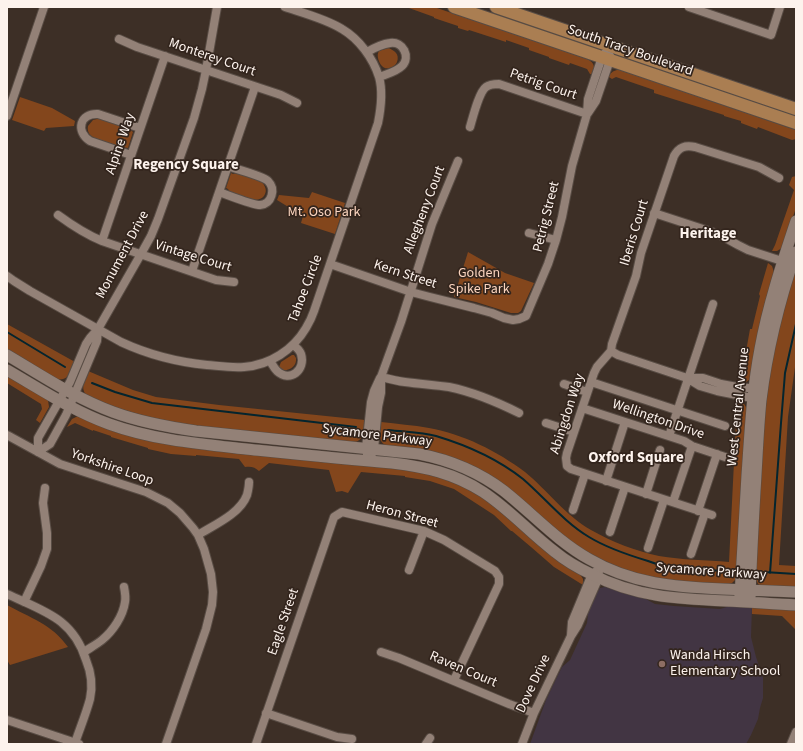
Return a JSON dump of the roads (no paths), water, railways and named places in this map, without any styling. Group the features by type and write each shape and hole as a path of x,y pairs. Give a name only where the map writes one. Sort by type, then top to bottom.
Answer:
{"main road":[{"name":"South Tracy Boulevard","path":"454,7 796,123"},
{"name":"South Tracy Boulevard","path":"496,7 796,109"},
{"name":"West Central Avenue","path":"745,602 757,455 757,394 760,349 768,312 782,261 796,221"},
{"name":"West Central Avenue","path":"757,394 796,252"},
{"name":"Sycamore Parkway","path":"7,355 70,392 112,412 136,420 196,431 419,454 451,463 483,477 503,490 574,551 600,565 638,580 678,586 796,592"},
{"name":"Sycamore Parkway","path":"7,370 70,406 108,424 139,433 171,440 409,465 446,474 472,485 494,499 559,555 576,566 623,588 654,596 682,599 796,605"}],"street":[{"path":"7,116 44,7"},
{"name":"Monument Drive","path":"38,452 38,438 60,400 70,392 97,341 98,329 151,236 194,118 206,70 217,7"},
{"name":"Tahoe Circle","path":"7,276 98,329 135,348 172,360 230,367 244,367 270,361 293,345 301,336 314,311 378,123 381,108 381,93 379,77 374,65 367,52 359,42 342,28 285,7"},
{"path":"689,7 771,35 780,7"},
{"name":"Monterey Court","path":"119,39 137,47 281,95 297,102"},
{"path":"367,52 378,46 390,43 396,43 405,51 406,58 400,67 379,77"},
{"name":"Petrig Street","path":"519,319 526,316 548,264 556,240 572,166 587,114 588,99 606,59 610,46"},
{"name":"Alpine Way","path":"102,241 165,56"},
{"name":"Petrig Court","path":"470,127 481,93 486,87 492,84 499,84 587,114"},
{"path":"192,272 255,87"},
{"path":"131,155 90,141 85,138 80,127 86,116 98,114 140,128"},
{"name":"Iberis Court","path":"612,351 612,344 636,276 641,253 654,213 677,151 688,146 695,146 770,172 779,178"},
{"name":"Allegheny Court","path":"369,461 381,393 381,377 411,292 432,224 458,161"},
{"path":"218,192 260,205 266,203 271,198 273,192 272,186 268,181 261,177 227,166"},
{"path":"654,213 709,231 743,248 782,261"},
{"name":"Vintage Court","path":"58,215 74,227 102,241 216,280 234,282"},
{"path":"529,233 556,240"},
{"name":"Kern Street","path":"330,264 411,292 474,308 508,319 519,319"},
{"path":"669,436 713,304"},
{"path":"270,361 277,371 284,375 289,376 295,374 299,370 301,364 301,354 293,345"},
{"path":"612,351 618,355 688,378 703,378 757,394"},
{"name":"Abingdon Way","path":"584,474 567,466 566,458 594,373 597,367 612,351"},
{"path":"381,377 450,388 477,395 499,403 519,413"},
{"path":"591,382 725,426"},
{"path":"564,384 587,392"},
{"name":"Monument Drive","path":"38,452 50,444 70,406 70,392"},
{"name":"Wellington Drive","path":"582,408 684,441 692,446 721,455 705,513"},
{"path":"606,481 625,422"},
{"path":"546,423 574,432"},
{"name":"Yorkshire Loop","path":"7,435 60,464 146,492 168,503 180,513 198,535 204,549 211,574 213,592 212,605 206,629 166,744"},
{"path":"673,502 692,446"},
{"path":"646,494 660,450"},
{"path":"572,510 584,474 705,513 691,554"},
{"path":"198,535 225,519 237,509 247,494 249,482"},
{"path":"610,532 625,487"},
{"path":"24,602 41,566 47,549 47,532 43,503 45,488"},
{"path":"648,548 664,500"},
{"name":"Heron Street","path":"342,512 424,531 444,540 495,571 499,577 499,584 454,680"},
{"name":"Eagle Street","path":"256,744 334,517 342,512"},
{"path":"409,570 424,531"},
{"name":"Dove Drive","path":"522,744 534,713 571,636 572,622 600,565"},
{"path":"84,652 103,639 112,629 126,602 124,586"},
{"path":"7,594 51,615 65,625 74,634 84,652 90,670 91,682 90,698 77,743 7,720"},
{"name":"Raven Court","path":"381,652 534,713"},
{"path":"266,713 337,737 352,739"},
{"path":"791,744 796,732"}],"waterway":[{"path":"770,573 785,373 796,324"},
{"path":"7,332 65,367"},
{"path":"92,383 115,392 152,403 356,427"},
{"path":"388,430 436,436 493,459 523,479 580,531 610,548 663,566 729,571"},
{"path":"764,572 796,574"}],"place":[{"name":"Wanda Hirsch Elementary School","path":"662,664"}],"district":[{"name":"Regency Square","path":"186,166"},
{"name":"Heritage","path":"708,235"},
{"name":"Oxford Square","path":"636,459"}],"park label":[{"name":"Mt. Oso Park","path":"324,213"},
{"name":"Golden Spike Park","path":"479,282"}]}
